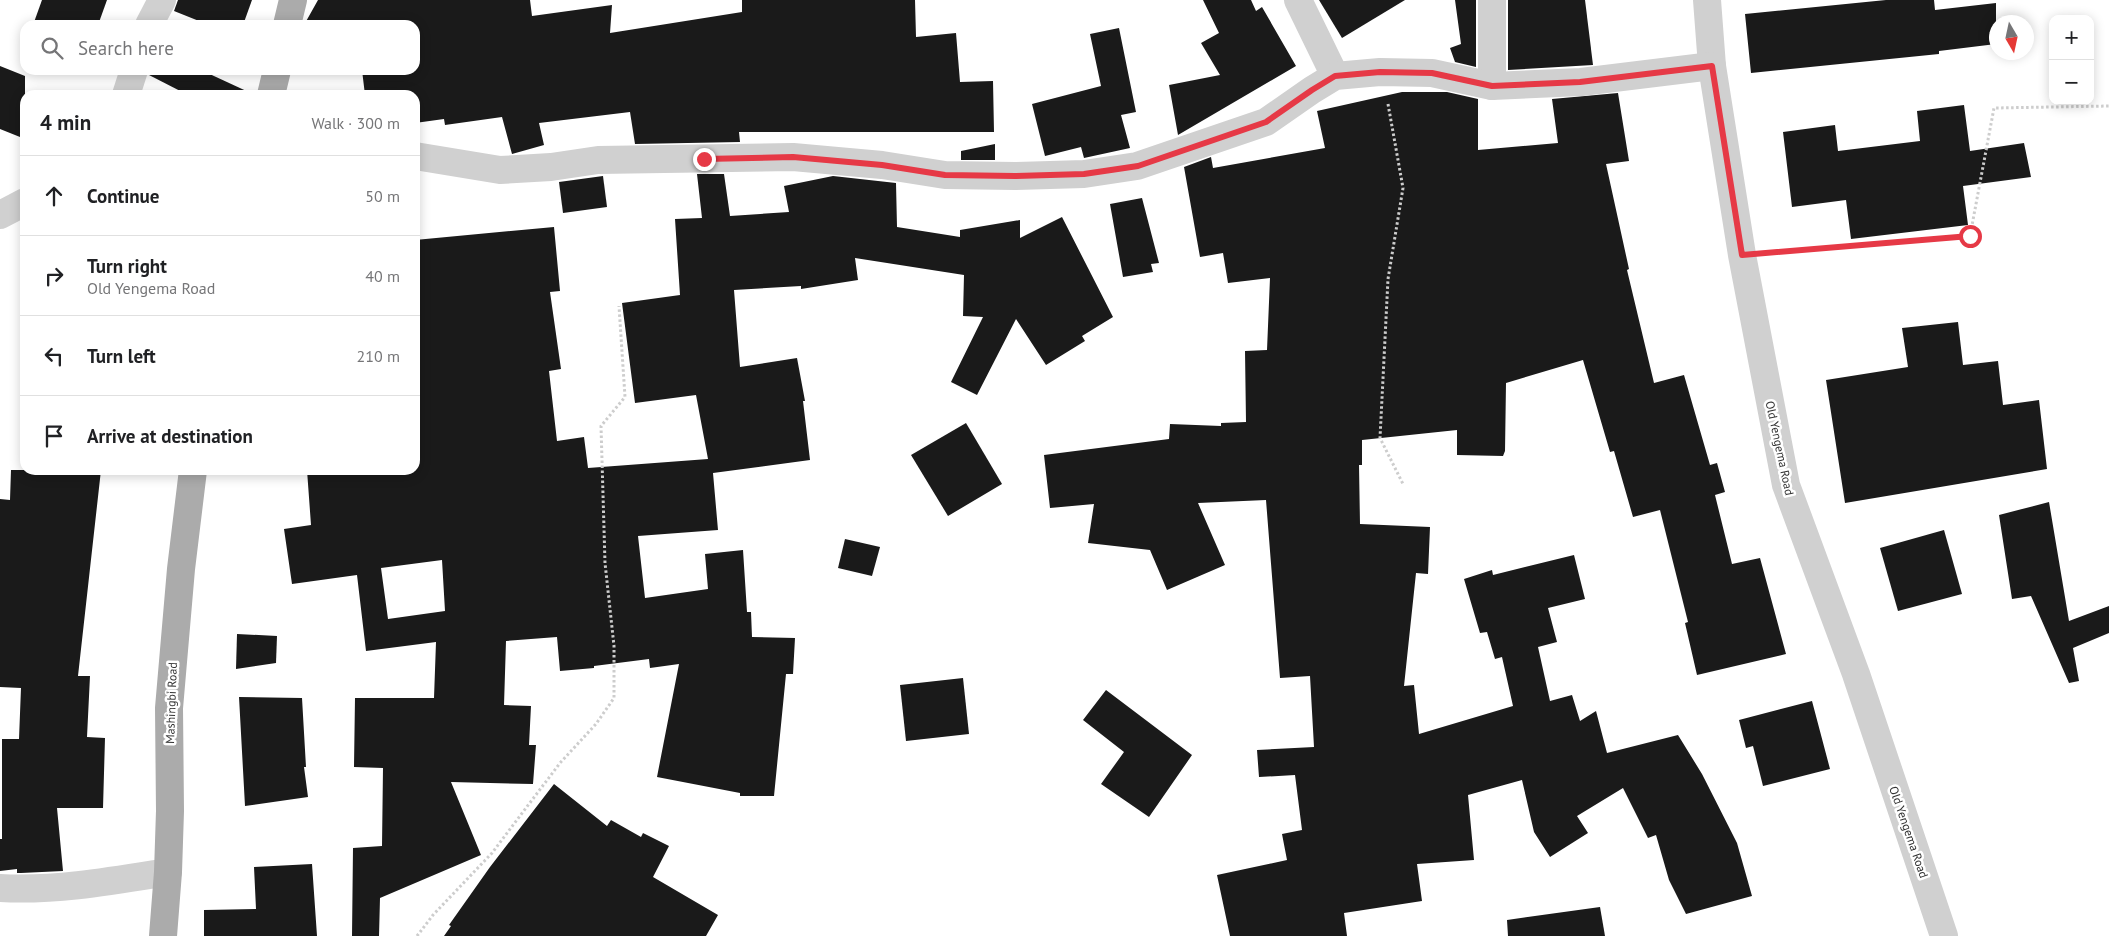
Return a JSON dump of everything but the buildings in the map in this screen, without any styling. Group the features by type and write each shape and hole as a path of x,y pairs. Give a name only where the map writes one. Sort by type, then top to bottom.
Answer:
{"main road":[{"path":"288,20 293,0"},
{"path":"272,90 276,75"},
{"name":"Mashingbi Road","path":"163,936 168,872 169,708 179,587 193,475"}],"street":[{"path":"152,20 162,0"},
{"path":"1298,0 1335,76"},
{"path":"1492,0 1492,86"},
{"name":"Old Yengema Road","path":"1707,0 1712,66 1742,255 1786,485 1856,674 1944,936"},
{"path":"420,157 500,170 551,167 598,160 793,157 882,165 945,175 1015,176 1084,174 1138,166 1266,122 1335,76 1380,72 1432,73 1492,86 1580,82 1712,66"},
{"path":"128,90 132,75"},
{"path":"0,215 20,205"},
{"path":"0,888 22,889 79,886 168,872"}],"path":[{"path":"1380,72 1387,93 1403,188 1388,279 1380,438 1403,484"},
{"path":"1742,255 1970,236 1994,108 2109,106"},
{"path":"417,936 433,915 492,853 560,763 596,724 614,698 614,646 605,563 601,426 625,397 619,306"}],"route":[{"path":"704,159 793,157 882,165 945,175 1015,176 1084,174 1138,166 1266,122 1335,76 1380,72 1432,73 1492,86 1580,82 1712,66 1742,255 1970,236"}]}
